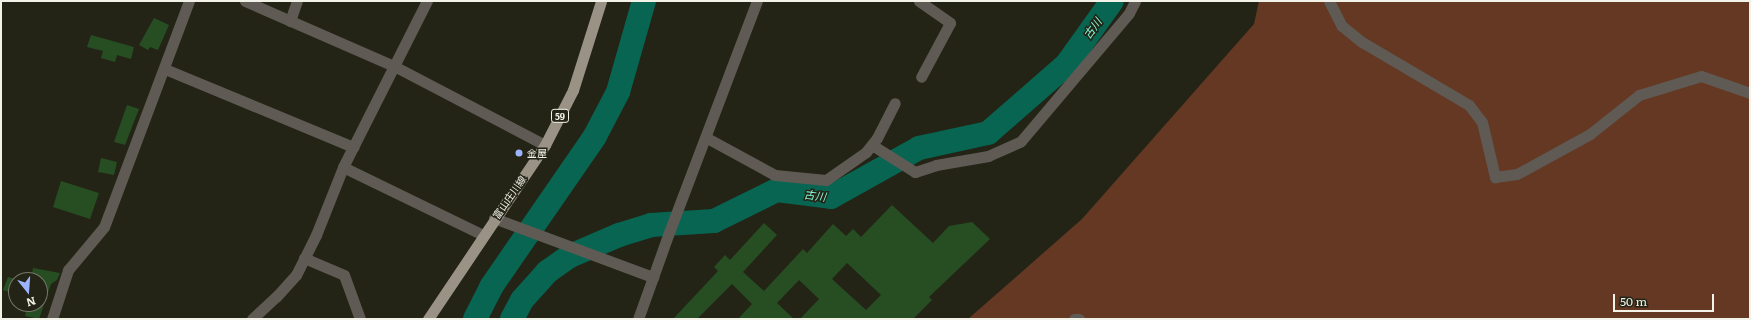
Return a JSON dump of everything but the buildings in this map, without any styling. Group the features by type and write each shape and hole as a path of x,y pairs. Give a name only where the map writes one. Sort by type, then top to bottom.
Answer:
{"main road":[{"name":"富山庄川線","path":"428,319 494,218 545,145 573,90 601,1"}],"street":[{"path":"52,319 68,270 104,227 165,69 189,1"},
{"path":"245,1 394,66 545,145"},
{"path":"290,21 296,1"},
{"path":"252,319 276,297 296,275 325,214 343,167 427,1"},
{"path":"638,319 675,216 707,138 758,1"},
{"path":"919,1 950,23 921,77"},
{"path":"872,145 915,172 936,165 988,156 1021,141 1129,13 1135,1"},
{"path":"1329,1 1342,26 1362,42 1469,105 1482,122 1495,177 1517,174 1590,134 1639,95 1701,76 1750,93"},
{"path":"165,69 353,147"},
{"path":"707,138 775,175 826,180 846,168 872,145 895,103"},
{"path":"343,167 483,235"},
{"path":"494,218 653,277"},
{"path":"304,258 344,275 360,319"},
{"path":"1074,319 1079,319"}],"shaded area":[{"path":"1259,1 1750,1 1750,319 968,319 1082,219 1254,24"}],"waterway":[{"path":"475,319 491,287 595,136 618,92 644,1"},
{"name":"古川","path":"512,319 522,300 547,272 570,256 619,235 651,225 714,221 777,190 831,197 919,148 988,133 1067,64 1112,1"}],"place":[{"name":"金屋","path":"519,153"}]}
